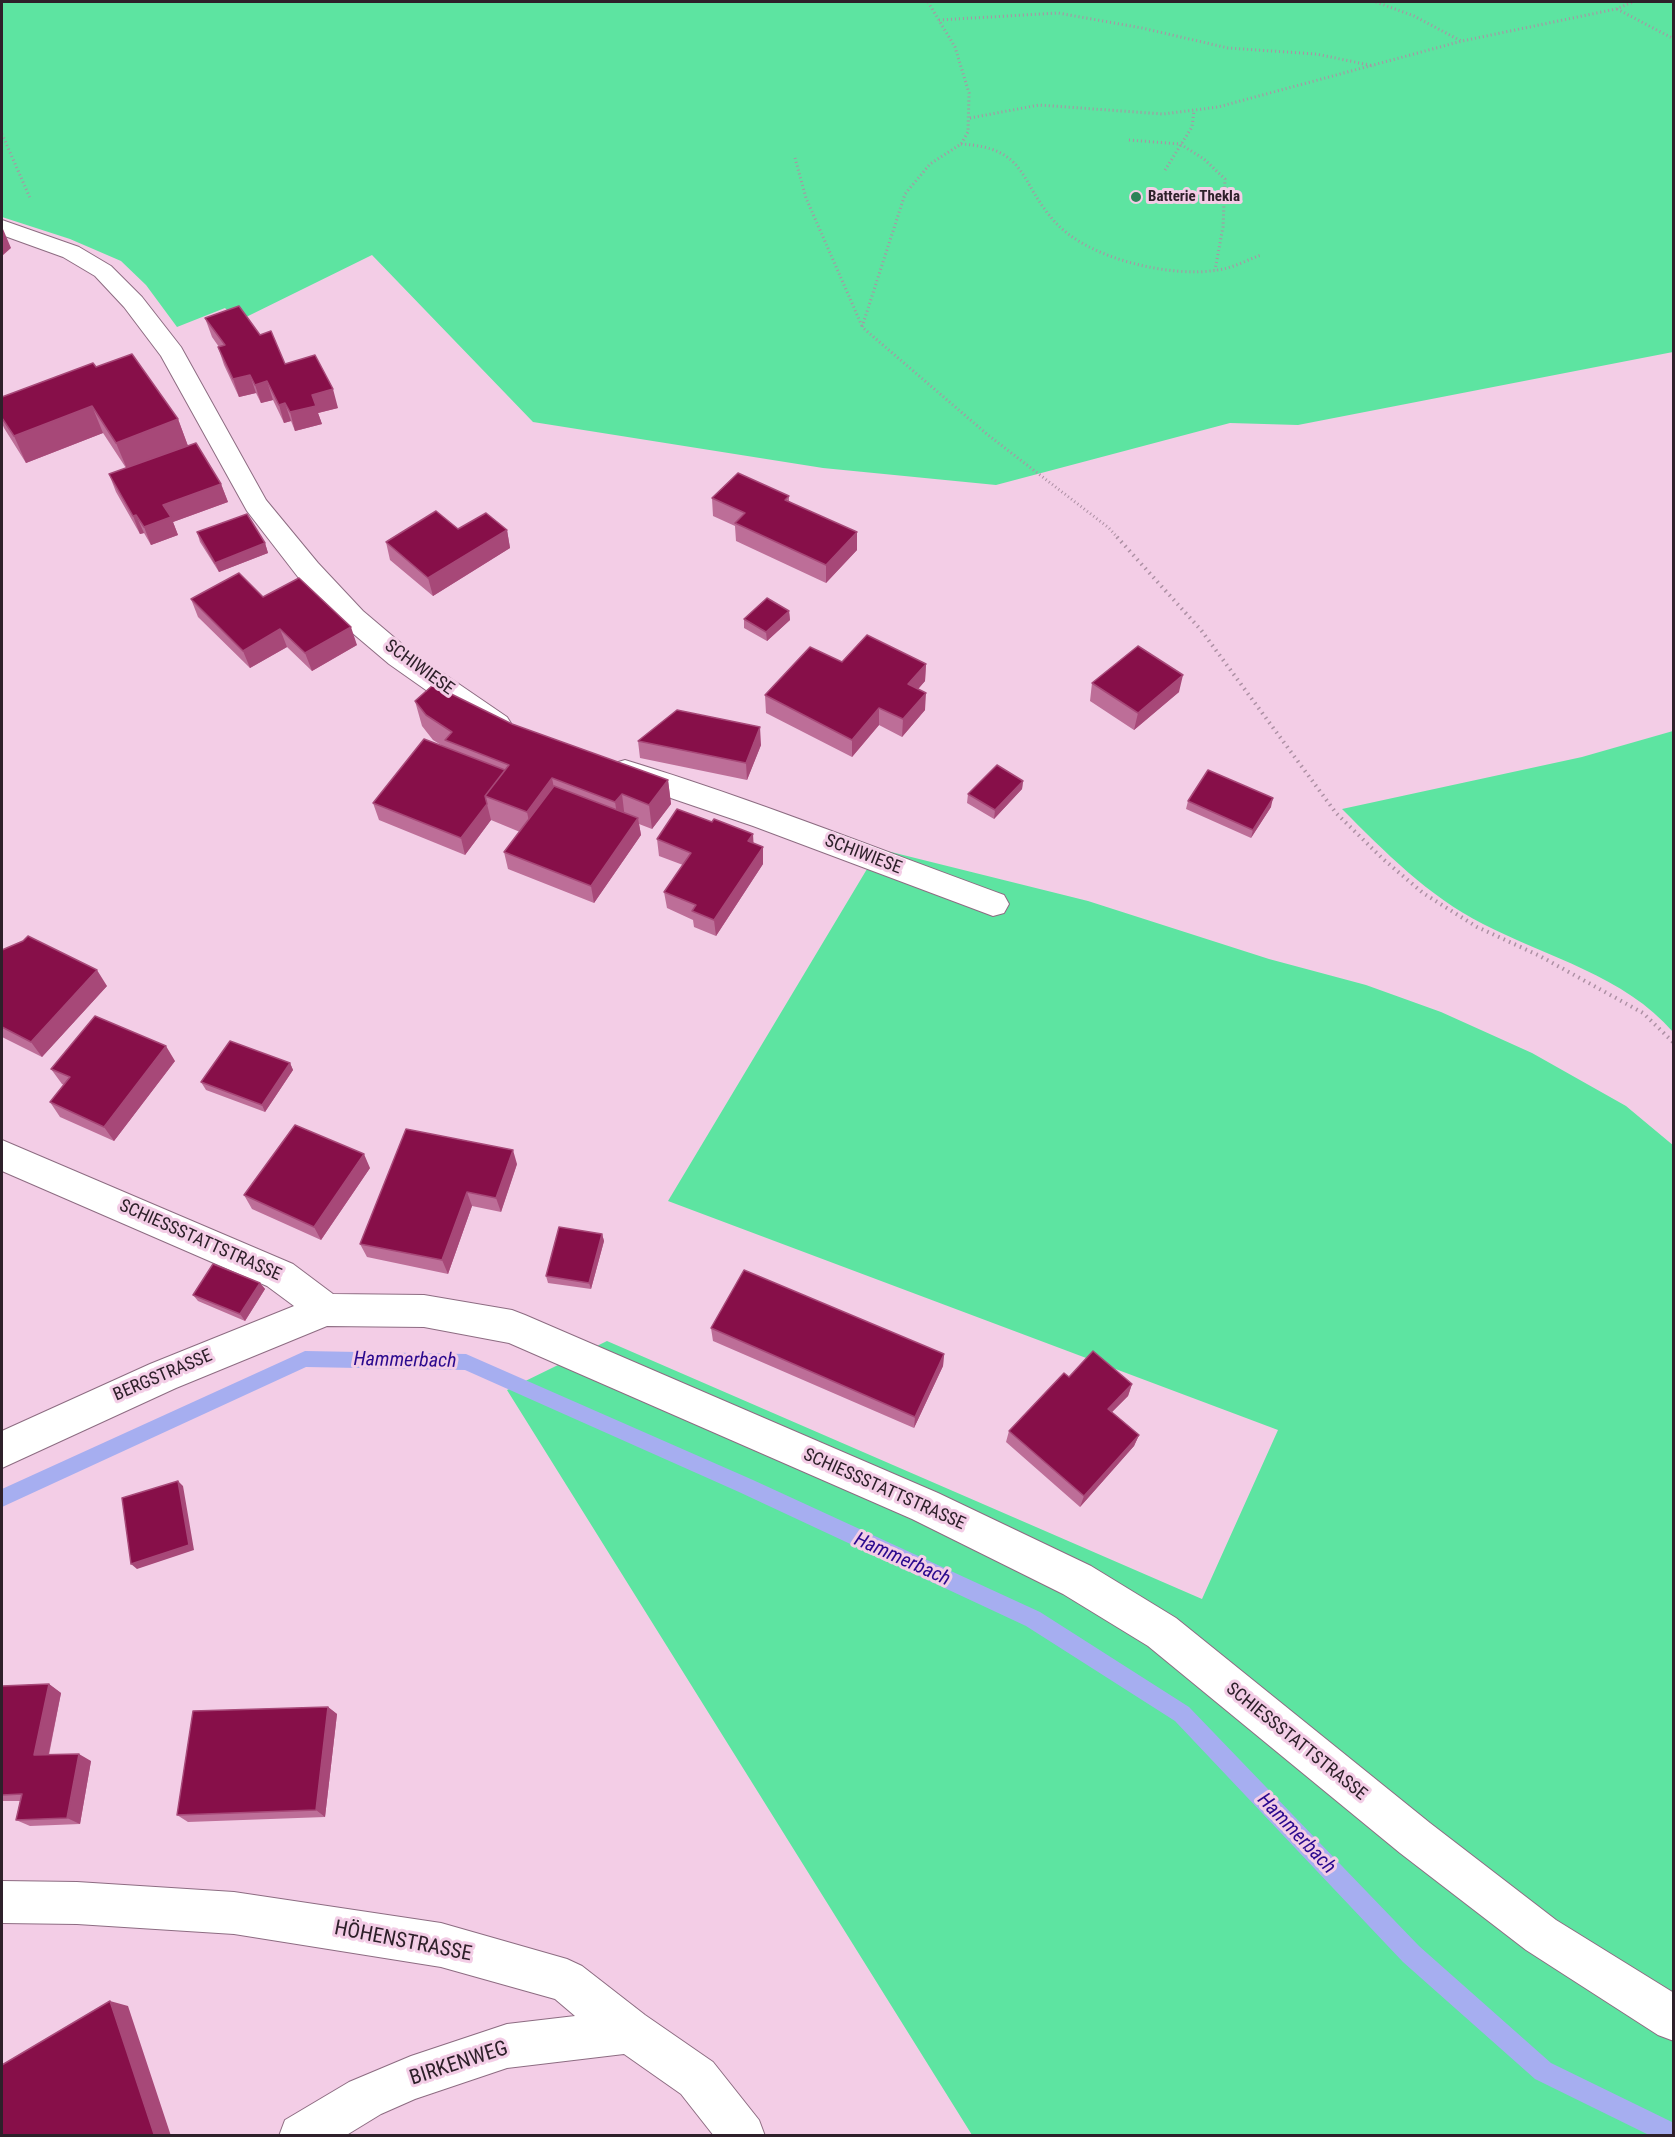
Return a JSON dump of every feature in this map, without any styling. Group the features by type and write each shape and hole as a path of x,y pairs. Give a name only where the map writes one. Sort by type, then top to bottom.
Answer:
{"street":[{"name":"SCHIWIESE","path":"2,227 52,244 103,271 133,302 172,353 256,505 308,570 353,618 399,657 502,728 524,736"},
{"name":"SCHIWIESE","path":"601,764 780,822 993,904"},
{"name":"SCHIESSSTATTSTRASSE","path":"2,1155 280,1275 327,1310 424,1311 512,1328 718,1419 925,1506 1077,1580 1162,1632 1415,1838 1541,1935 1674,2019"},
{"name":"BERGSTRASSE","path":"2,1450 99,1403 327,1310"},
{"name":"HÖHENSTRASSE","path":"2,1902 77,1903 234,1913 441,1945 567,1981 629,2031 697,2078 743,2136"},
{"name":"BIRKENWEG","path":"300,2136 374,2094 411,2078 507,2046 629,2031"}],"path":[{"path":"862,327 905,194 930,164 961,144 968,132 969,93 955,47 928,2"},
{"path":"1376,2 1414,16 1462,41"},
{"path":"970,118 1039,105 1163,114 1218,107 1462,41 1616,9 1633,2"},
{"path":"1616,9 1674,39"},
{"path":"939,20 1058,13 1142,28 1228,48 1316,54 1376,66"},
{"path":"1166,170 1192,127 1194,110"},
{"path":"2,134 34,207 45,224 52,244"},
{"path":"1129,140 1180,144 1204,159 1224,179 1223,227 1215,271"},
{"path":"961,144 978,143 993,147 1019,164 1056,224 1078,241 1105,254 1137,264 1176,270 1215,271 1262,255"},
{"path":"795,158 806,198 862,327 988,435 1109,528 1201,630 1336,813 1383,859 1423,893 1477,927 1538,955 1643,1013 1674,1043"}],"green space":[{"path":"2,2 1673,2 1673,352 1298,425 1230,423 996,485 823,468 533,422 372,255 238,321 225,308 177,327 146,285 121,261 70,239 2,217"},
{"path":"1673,731 1673,1032 1654,1013 1609,982 1463,913 1426,887 1391,857 1342,809 1582,757"},
{"path":"879,849 1088,901 1269,959 1366,985 1441,1012 1532,1053 1626,1106 1674,1146 1673,2135 972,2135 507,1390 607,1341 1202,1599 1278,1430 668,1201"}],"building":[{"path":"239,306 260,335 271,331 285,364 315,355 333,389 312,395 316,406 290,412 285,403 279,405 267,381 255,385 250,375 233,379 218,347 225,345 205,318"},
{"path":"132,354 178,419 116,443 92,406 14,436 2,418 2,397 93,363 96,367"},
{"path":"196,443 221,484 163,505 171,517 144,527 136,515 133,516 109,474"},
{"path":"738,473 789,496 785,500 857,532 826,565 735,523 745,513 712,498"},
{"path":"436,511 458,529 486,513 507,530 428,578 386,542"},
{"path":"247,514 265,543 215,563 197,532"},
{"path":"239,573 263,597 299,578 351,627 305,653 280,629 243,651 191,599"},
{"path":"767,598 789,611 766,632 744,619"},
{"path":"867,635 926,664 908,684 926,693 903,719 879,708 852,740 765,695 810,647 842,662"},
{"path":"1138,646 1183,675 1138,713 1092,683"},
{"path":"433,685 512,724 668,780 649,805 622,794 615,802 552,778 527,812 485,796 509,765 445,740 452,732 426,715 415,701"},
{"path":"677,710 760,727 746,763 638,741"},
{"path":"424,739 505,770 485,796 487,804 461,838 373,803"},
{"path":"997,765 1023,781 995,810 968,794"},
{"path":"1208,770 1273,798 1253,830 1188,801"},
{"path":"554,786 638,818 591,886 504,852"},
{"path":"677,809 712,822 714,819 753,834 748,841 763,847 714,920 692,911 696,905 664,892 691,853 657,839"},
{"path":"28,936 97,970 31,1042 2,1027 2,950 23,941"},
{"path":"95,1016 166,1046 104,1127 50,1102 70,1077 51,1069"},
{"path":"230,1041 290,1063 262,1105 201,1082"},
{"path":"295,1125 364,1154 314,1227 244,1195"},
{"path":"406,1129 513,1150 496,1198 467,1192 442,1260 360,1244"},
{"path":"559,1227 602,1234 589,1283 546,1276"},
{"path":"213,1264 260,1283 240,1314 193,1295"},
{"path":"744,1270 944,1354 915,1417 711,1328"},
{"path":"1093,1351 1132,1384 1108,1409 1139,1435 1084,1496 1009,1431 1064,1373 1069,1377"},
{"path":"178,1481 189,1545 131,1564 122,1498"},
{"path":"49,1684 34,1755 79,1754 67,1818 16,1820 22,1794 2,1795 2,1686"},
{"path":"328,1707 316,1810 177,1815 193,1711"},
{"path":"110,2001 154,2134 151,2136 2,2136 2,2065"}],"waterway":[{"name":"Hammerbach","path":"2,1498 305,1359 466,1362 746,1486 1033,1619 1182,1714 1411,1954 1543,2071 1674,2135"}],"place":[{"name":"Batterie Thekla","path":"1136,197"}]}
